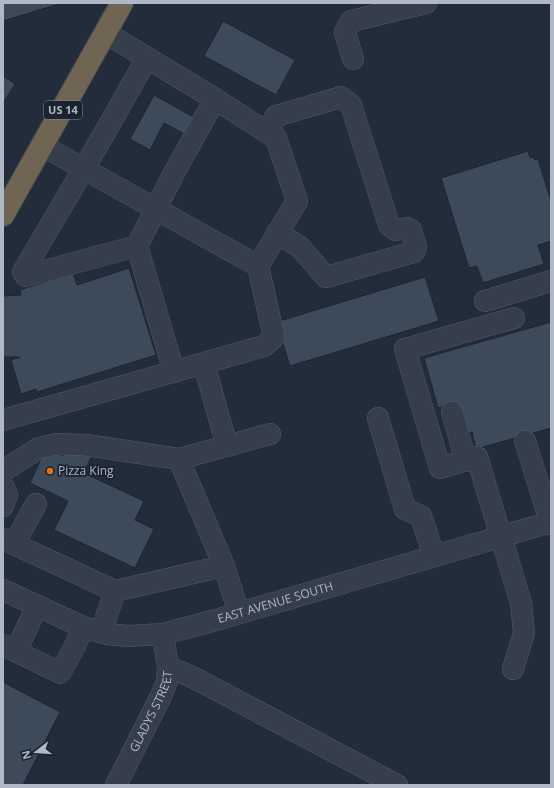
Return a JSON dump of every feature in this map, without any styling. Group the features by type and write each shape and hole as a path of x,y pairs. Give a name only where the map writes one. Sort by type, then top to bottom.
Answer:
{"highway":[{"name":"US 14","path":"3,215 122,3"}],"street":[{"path":"353,59 345,32 351,21 426,3"},
{"path":"3,420 264,346 274,337 258,266 297,201 276,138 106,33"},
{"path":"137,246 26,276 23,272 147,58"},
{"path":"268,132 276,116 341,97 351,105 390,225 396,230 407,228 411,230 416,247 414,252 326,277 300,247 277,233"},
{"path":"174,372 137,246 174,173 215,99"},
{"path":"43,146 258,266"},
{"path":"485,301 551,281"},
{"path":"513,669 524,633 521,603 477,457 440,468 405,349 514,318"},
{"path":"204,364 227,446"},
{"path":"452,412 466,461"},
{"path":"378,418 405,509 421,516 434,556"},
{"path":"3,471 38,448 57,444 86,444 179,459 270,434"},
{"path":"525,441 551,523"},
{"path":"179,459 224,566 239,613"},
{"path":"3,485 7,495 3,506"},
{"path":"36,504 8,541 115,591 224,566"},
{"name":"EAST AVENUE SOUTH","path":"3,590 92,630 129,636 163,634 551,523"},
{"path":"37,606 9,648 60,673 74,648 92,630 115,591"},
{"name":"GLADYS STREET","path":"116,785 161,696 167,681 168,668 163,634"},
{"path":"168,668 198,680 397,785"}],"building":[{"path":"3,3 62,3 3,21"},
{"path":"223,21 295,60 276,95 204,56"},
{"path":"3,76 15,84 3,103"},
{"path":"154,95 197,119 188,136 164,123 150,150 130,139"},
{"path":"528,151 530,158 534,157 535,160 538,159 551,201 551,241 538,245 544,264 483,283 477,266 469,268 441,178"},
{"path":"129,268 156,355 37,392 36,389 21,394 11,360 20,357 3,357 3,296 21,295 20,290 73,273 77,285"},
{"path":"425,277 439,321 290,366 276,322"},
{"path":"551,322 551,428 476,449 472,432 462,435 453,404 438,408 424,358"},
{"path":"68,446 91,457 84,473 144,501 135,520 154,529 135,568 54,530 68,501 30,483 46,448 63,456"},
{"path":"3,682 60,712 23,785 3,785"}],"place":[{"name":"Pizza King","path":"50,471"}]}
